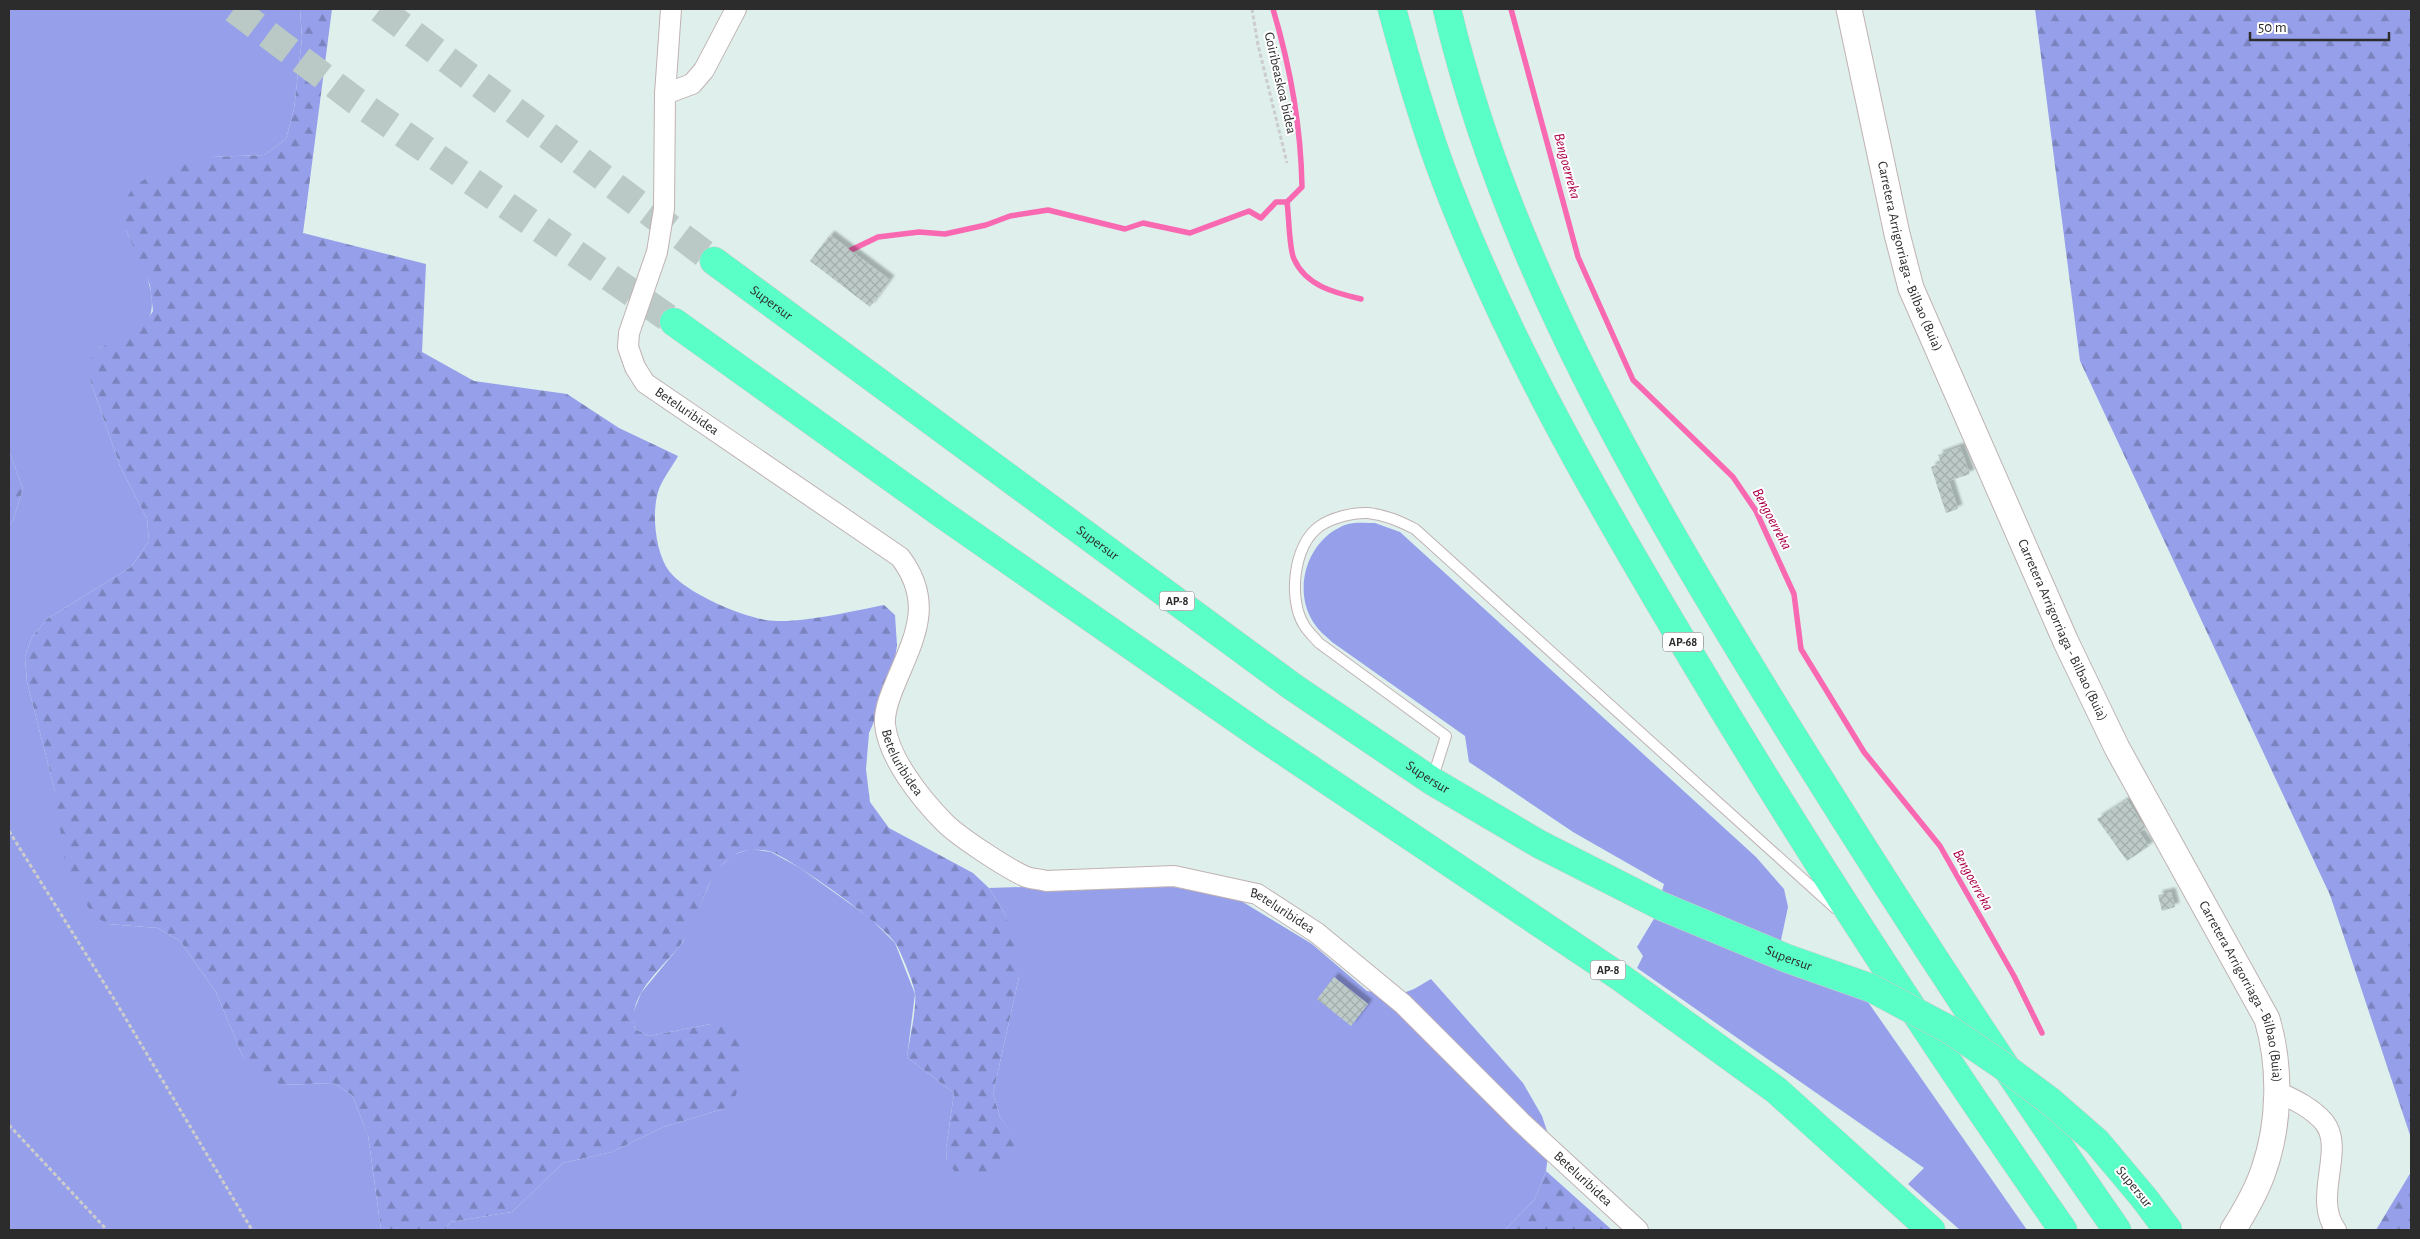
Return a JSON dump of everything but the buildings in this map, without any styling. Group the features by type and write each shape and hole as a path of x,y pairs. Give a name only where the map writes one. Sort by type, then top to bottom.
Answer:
{"highway":[{"name":"AP-68","path":"1392,9 1440,165 1503,312 1585,474 1734,726 1862,932 2063,1230"},
{"path":"1447,9 1476,109 1516,219 1547,294 1630,459 1726,628 1914,929 2117,1230"},
{"name":"Supersur","path":"714,261 1293,687 1432,781 1539,844 1661,906 1786,958 1871,988 1950,1030 2003,1066 2097,1142 2168,1230"},
{"name":"AP-8","path":"674,322 942,514 1264,738 1620,978 1776,1090 1931,1230"}],"street":[{"name":"Beteluribidea","path":"671,9 665,94 664,209 657,252 629,333 628,347 635,367 645,383 900,557 913,574 919,597 918,629 889,699 885,723 890,746 909,780 946,824 1025,876 1046,881 1174,876 1257,894 1317,933 1403,1004 1521,1122 1638,1230"},
{"path":"665,94 692,84 704,70 736,9"},
{"name":"Carretera Arrigorriaga - Bilbao (Buia)","path":"1849,9 1897,234 1911,288 2066,642 2118,748 2267,1019 2275,1050 2276,1090 2272,1141 2264,1170 2250,1202 2233,1230"},
{"path":"2276,1090 2304,1105 2325,1123 2331,1141 2326,1202 2330,1222 2336,1230"}],"lane":[{"path":"1432,781 1446,736 1318,643 1303,624 1294,596 1296,569 1307,540 1320,526 1340,518 1366,513 1392,518 1415,530 1862,932"}],"path":[{"name":"Goiribeaskoa bidea","path":"1252,9 1258,45 1287,163"},
{"path":"9,831 114,999 252,1230"},
{"path":"9,1125 107,1230"}],"green space":[{"path":"9,9 300,9 302,38 294,109 286,139 264,155 211,157 126,230 148,281 152,307 149,319 138,333 99,348 90,380 120,466 147,519 149,541 131,567 47,619 32,637 25,657 27,682 55,791 108,924 158,928 180,941 216,992 243,1057 283,1085 333,1083 352,1095 368,1135 381,1230 9,1230 9,526 13,520 23,489 9,451"},
{"path":"300,9 332,9 303,233 426,264 422,352 474,381 567,394 619,428 678,456 659,489 655,508 655,520 660,553 664,563 669,571 687,587 727,608 766,620 793,621 809,619 884,605 895,615 897,645 892,681 869,733 866,769 870,802 889,828 973,873 989,888 1005,914 1017,952 1019,977 993,1094 1000,1117 1018,1141 998,1166 992,1170 979,1173 955,1172 947,1161 946,1149 954,1093 907,1057 914,1015 915,993 907,968 896,944 875,923 838,894 772,852 757,850 741,852 732,856 722,865 708,887 686,936 679,947 646,985 635,1006 635,1029 649,1036 711,1024 729,1028 740,1045 744,1073 736,1095 723,1109 663,1127 612,1152 563,1163 512,1212 450,1222 445,1230 381,1230 368,1135 352,1095 333,1083 283,1085 259,1076 243,1057 216,992 180,941 158,928 108,924 94,916 79,893 64,857 55,791 27,682 25,657 32,637 47,619 131,567 149,541 147,519 120,466 90,380 92,357 99,348 141,330 153,311 150,285 126,230 122,206 134,186 155,173 211,157 264,155 286,139 294,109 302,38"},
{"path":"2035,9 2411,9 2411,1138 2330,895 2080,361"},
{"path":"9,451 23,489 13,520 9,526"},
{"path":"1375,523 1400,532 1756,857 1784,889 1788,907 1781,940 1868,1002 2027,1230 1960,1230 1908,1184 1924,1168 1637,968 1643,956 1637,947 1655,917 1664,884 1573,832 1469,762 1465,736 1332,642 1319,630 1308,612 1304,598 1304,582 1307,567 1313,553 1322,541 1334,531 1348,524"},
{"path":"751,849 771,852 800,868 870,918 895,943 915,994 907,1057 954,1093 946,1149 947,1161 1017,1141 1000,1117 993,1094 1019,977 1005,914 989,888 1152,883 1238,899 1312,944 1367,991 1398,995 1414,989 1431,979 1523,1083 1542,1116 1550,1140 1546,1171 1535,1199 1505,1230 445,1230 450,1222 512,1212 563,1163 612,1152 663,1127 723,1109 711,1024 649,1036 635,1029 632,1016 641,993 683,942 715,872 732,855"},
{"path":"1546,1171 1612,1230 1505,1230 1535,1199"},
{"path":"2411,1172 2411,1230 2376,1230"}],"waterway":[{"path":"1273,9 1294,97 1301,165 1302,187 1287,202 1292,254 1299,268 1314,282 1332,291 1361,299"},
{"name":"Bengoerreka","path":"1511,9 1578,257 1633,380 1733,477 1756,511 1794,594 1801,649 1864,752 1940,846 2014,976 2042,1033"},
{"path":"851,250 878,237 919,232 945,234 986,225 1010,216 1048,210 1125,229 1143,223 1190,233 1249,211 1261,218 1276,202 1287,202"}],"tunnel":[{"path":"234,9 356,101 674,322"},
{"path":"380,9 714,261"}]}
